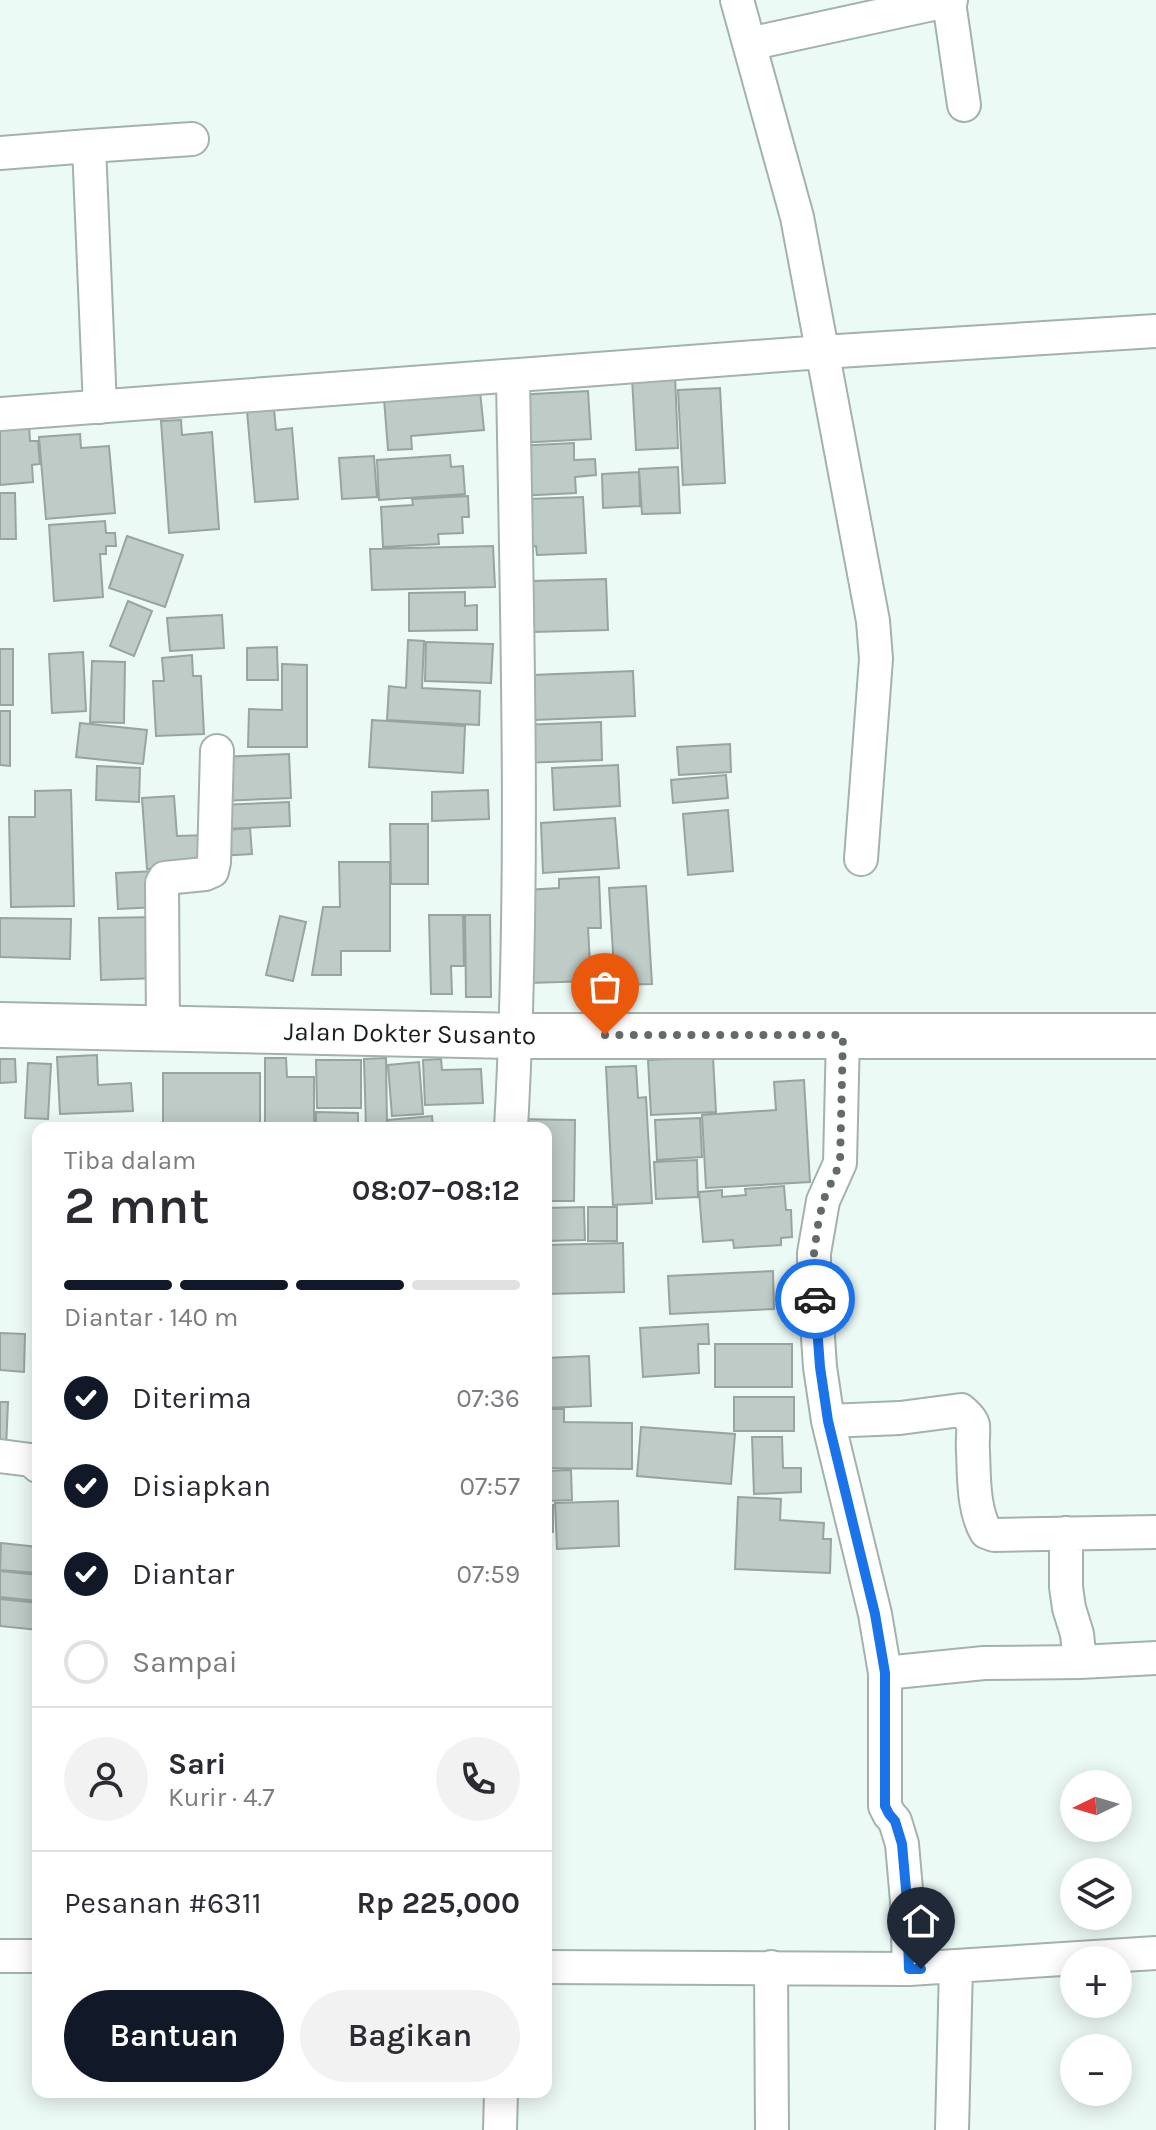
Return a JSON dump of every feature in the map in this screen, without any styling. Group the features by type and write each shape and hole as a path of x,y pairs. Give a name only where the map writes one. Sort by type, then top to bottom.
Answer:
{"main road":[{"name":"Jalan Dokter Susanto","path":"0,1025 516,1036 1156,1036"}],"street":[{"path":"737,0 797,217 866,581 876,659 861,859"},
{"path":"749,44 950,1 964,105"},
{"path":"0,153 192,139"},
{"path":"89,146 100,407"},
{"path":"0,414 822,352 1156,331"},
{"path":"511,1122 516,1036 519,707 513,377"},
{"path":"163,1028 162,883 165,878 212,871 217,751"},
{"path":"843,1035 840,1163 823,1201 814,1253 820,1367 828,1421 875,1614 885,1673 885,1806 895,1821 902,1844 909,1969"},
{"path":"828,1421 900,1418 961,1410 973,1426 980,1522 986,1532 994,1535 1156,1532"},
{"path":"0,1456 32,1461"},
{"path":"1066,1533 1066,1587 1080,1662"},
{"path":"885,1673 984,1663 1156,1658"},
{"path":"552,1967 909,1969 1156,1953"},
{"path":"0,1956 32,1956"},
{"path":"952,2130 956,1966"},
{"path":"771,1967 772,2130"},
{"path":"500,2130 501,2098"}],"building":[{"path":"675,375 678,448 636,450 632,378"},
{"path":"720,388 725,483 683,485 678,390"},
{"path":"480,391 484,430 411,436 412,449 388,450 384,399"},
{"path":"588,391 591,439 518,443 515,395"},
{"path":"273,398 276,430 292,428 298,499 255,502 246,400"},
{"path":"181,420 182,435 212,432 219,529 169,533 161,421"},
{"path":"29,425 30,441 38,441 40,464 32,465 33,482 0,485 0,427"},
{"path":"80,434 81,448 109,446 115,513 46,519 39,437"},
{"path":"574,443 574,460 595,459 596,475 575,477 576,493 517,496 515,446"},
{"path":"450,455 451,467 463,466 465,494 379,500 377,460"},
{"path":"374,456 377,497 342,499 339,458"},
{"path":"678,467 680,513 642,514 639,469"},
{"path":"639,472 640,506 603,508 602,474"},
{"path":"0,493 15,493 16,539 0,539"},
{"path":"468,496 469,517 462,517 463,533 438,534 439,544 383,547 381,507 413,505 412,499"},
{"path":"583,497 586,553 537,555 536,546 523,547 527,499"},
{"path":"105,521 106,533 115,533 116,546 106,546 106,554 100,554 103,597 54,601 49,525"},
{"path":"127,536 183,555 165,607 109,588"},
{"path":"493,546 495,587 372,590 370,549"},
{"path":"606,579 608,630 533,632 531,581"},
{"path":"465,592 465,606 477,605 477,630 409,631 409,593"},
{"path":"128,601 152,611 134,656 110,646"},
{"path":"222,615 224,648 170,651 167,618"},
{"path":"408,640 424,641 422,688 480,691 479,725 387,720 389,686 406,688"},
{"path":"426,642 493,644 491,683 425,681"},
{"path":"277,647 278,680 247,680 247,648"},
{"path":"0,649 13,649 13,705 0,705"},
{"path":"83,652 86,711 52,713 49,654"},
{"path":"192,655 193,676 201,676 204,734 156,736 153,681 164,681 162,658"},
{"path":"92,661 125,662 124,723 90,722"},
{"path":"282,664 307,665 307,747 248,747 249,709 282,710"},
{"path":"633,671 635,716 534,720 532,675"},
{"path":"0,711 10,711 10,766 0,765"},
{"path":"372,720 465,726 463,773 369,767"},
{"path":"601,722 602,760 521,763 520,725"},
{"path":"80,723 147,730 143,764 76,757"},
{"path":"730,744 731,772 679,775 677,747"},
{"path":"289,754 291,798 221,801 219,757"},
{"path":"618,765 620,806 554,810 552,768"},
{"path":"97,766 140,768 139,802 96,800"},
{"path":"726,775 728,798 673,803 671,780"},
{"path":"71,790 74,906 11,907 9,817 35,817 35,791"},
{"path":"488,790 489,819 432,821 432,792"},
{"path":"174,796 177,836 207,835 209,865 147,869 142,798"},
{"path":"289,802 290,826 221,829 220,805"},
{"path":"728,810 733,871 688,875 683,814"},
{"path":"615,818 619,868 543,873 541,823"},
{"path":"390,824 428,824 428,884 391,884"},
{"path":"250,828 252,854 218,856 216,831"},
{"path":"339,862 390,862 390,951 341,951 341,975 312,975 323,907 340,907"},
{"path":"156,871 158,907 118,909 116,873"},
{"path":"599,877 601,928 588,928 591,981 529,983 525,890 559,888 559,879"},
{"path":"646,886 652,984 615,985 609,888"},
{"path":"429,915 463,915 464,966 451,966 452,994 431,994"},
{"path":"465,915 490,915 491,997 466,997"},
{"path":"280,916 306,922 293,981 266,975"},
{"path":"158,917 160,978 101,980 99,918"},
{"path":"0,918 71,919 70,959 0,957"},
{"path":"97,1055 98,1085 131,1083 133,1111 60,1114 57,1057"},
{"path":"713,1057 716,1112 651,1115 648,1060"},
{"path":"265,1058 286,1058 287,1077 314,1077 314,1122 265,1122"},
{"path":"386,1058 387,1122 366,1122 364,1059"},
{"path":"0,1059 15,1059 16,1082 0,1083"},
{"path":"441,1059 442,1070 481,1069 483,1103 425,1105 423,1060"},
{"path":"316,1060 361,1060 361,1108 317,1108"},
{"path":"419,1062 423,1114 392,1116 388,1065"},
{"path":"28,1063 51,1064 48,1119 25,1118"},
{"path":"636,1066 638,1098 646,1097 652,1203 613,1205 606,1067"},
{"path":"163,1073 260,1073 260,1122 163,1122"},
{"path":"804,1080 810,1182 706,1188 702,1115 776,1110 774,1082"},
{"path":"316,1112 358,1113 358,1122 316,1122"},
{"path":"432,1116 432,1122 388,1122"},
{"path":"700,1118 702,1157 657,1160 655,1120"},
{"path":"512,1119 575,1120 574,1201 552,1201 552,1122 512,1122"},
{"path":"697,1160 698,1197 656,1199 654,1162"},
{"path":"784,1186 786,1210 791,1210 792,1237 781,1238 781,1245 734,1248 733,1240 703,1242 699,1192 722,1190 722,1197 746,1195 745,1189"},
{"path":"584,1207 585,1240 552,1241 552,1208"},
{"path":"588,1207 617,1207 617,1241 588,1241"},
{"path":"623,1243 624,1292 552,1294 552,1245"},
{"path":"773,1271 774,1309 670,1314 668,1276"},
{"path":"708,1324 709,1344 698,1344 699,1373 643,1377 640,1328"},
{"path":"0,1333 25,1334 24,1372 0,1370"},
{"path":"715,1344 792,1344 792,1387 715,1387"},
{"path":"589,1356 591,1406 552,1408 552,1358"},
{"path":"734,1397 794,1397 794,1431 734,1431"},
{"path":"0,1402 8,1402 6,1449 0,1449"},
{"path":"552,1409 564,1409 564,1422 632,1423 632,1469 552,1468"},
{"path":"641,1427 735,1434 731,1484 637,1476"},
{"path":"752,1437 782,1437 783,1468 801,1468 801,1492 754,1494"},
{"path":"571,1470 572,1500 552,1501 552,1471"},
{"path":"738,1497 781,1499 780,1520 824,1523 823,1539 831,1539 830,1573 735,1569"},
{"path":"618,1501 619,1546 557,1549 555,1503"},
{"path":"1,1543 32,1546 32,1573 0,1570"},
{"path":"0,1571 32,1574 32,1600 0,1597"},
{"path":"0,1599 32,1602 32,1629 0,1626"}],"way so far":[{"path":"605,1035 843,1035 840,1163 823,1201 818,1225 814,1253 815,1299"}],"route":[{"path":"815,1299 828,1421 875,1614 885,1673 885,1806 900,1832 902,1844 909,1969 921,1969"}]}
